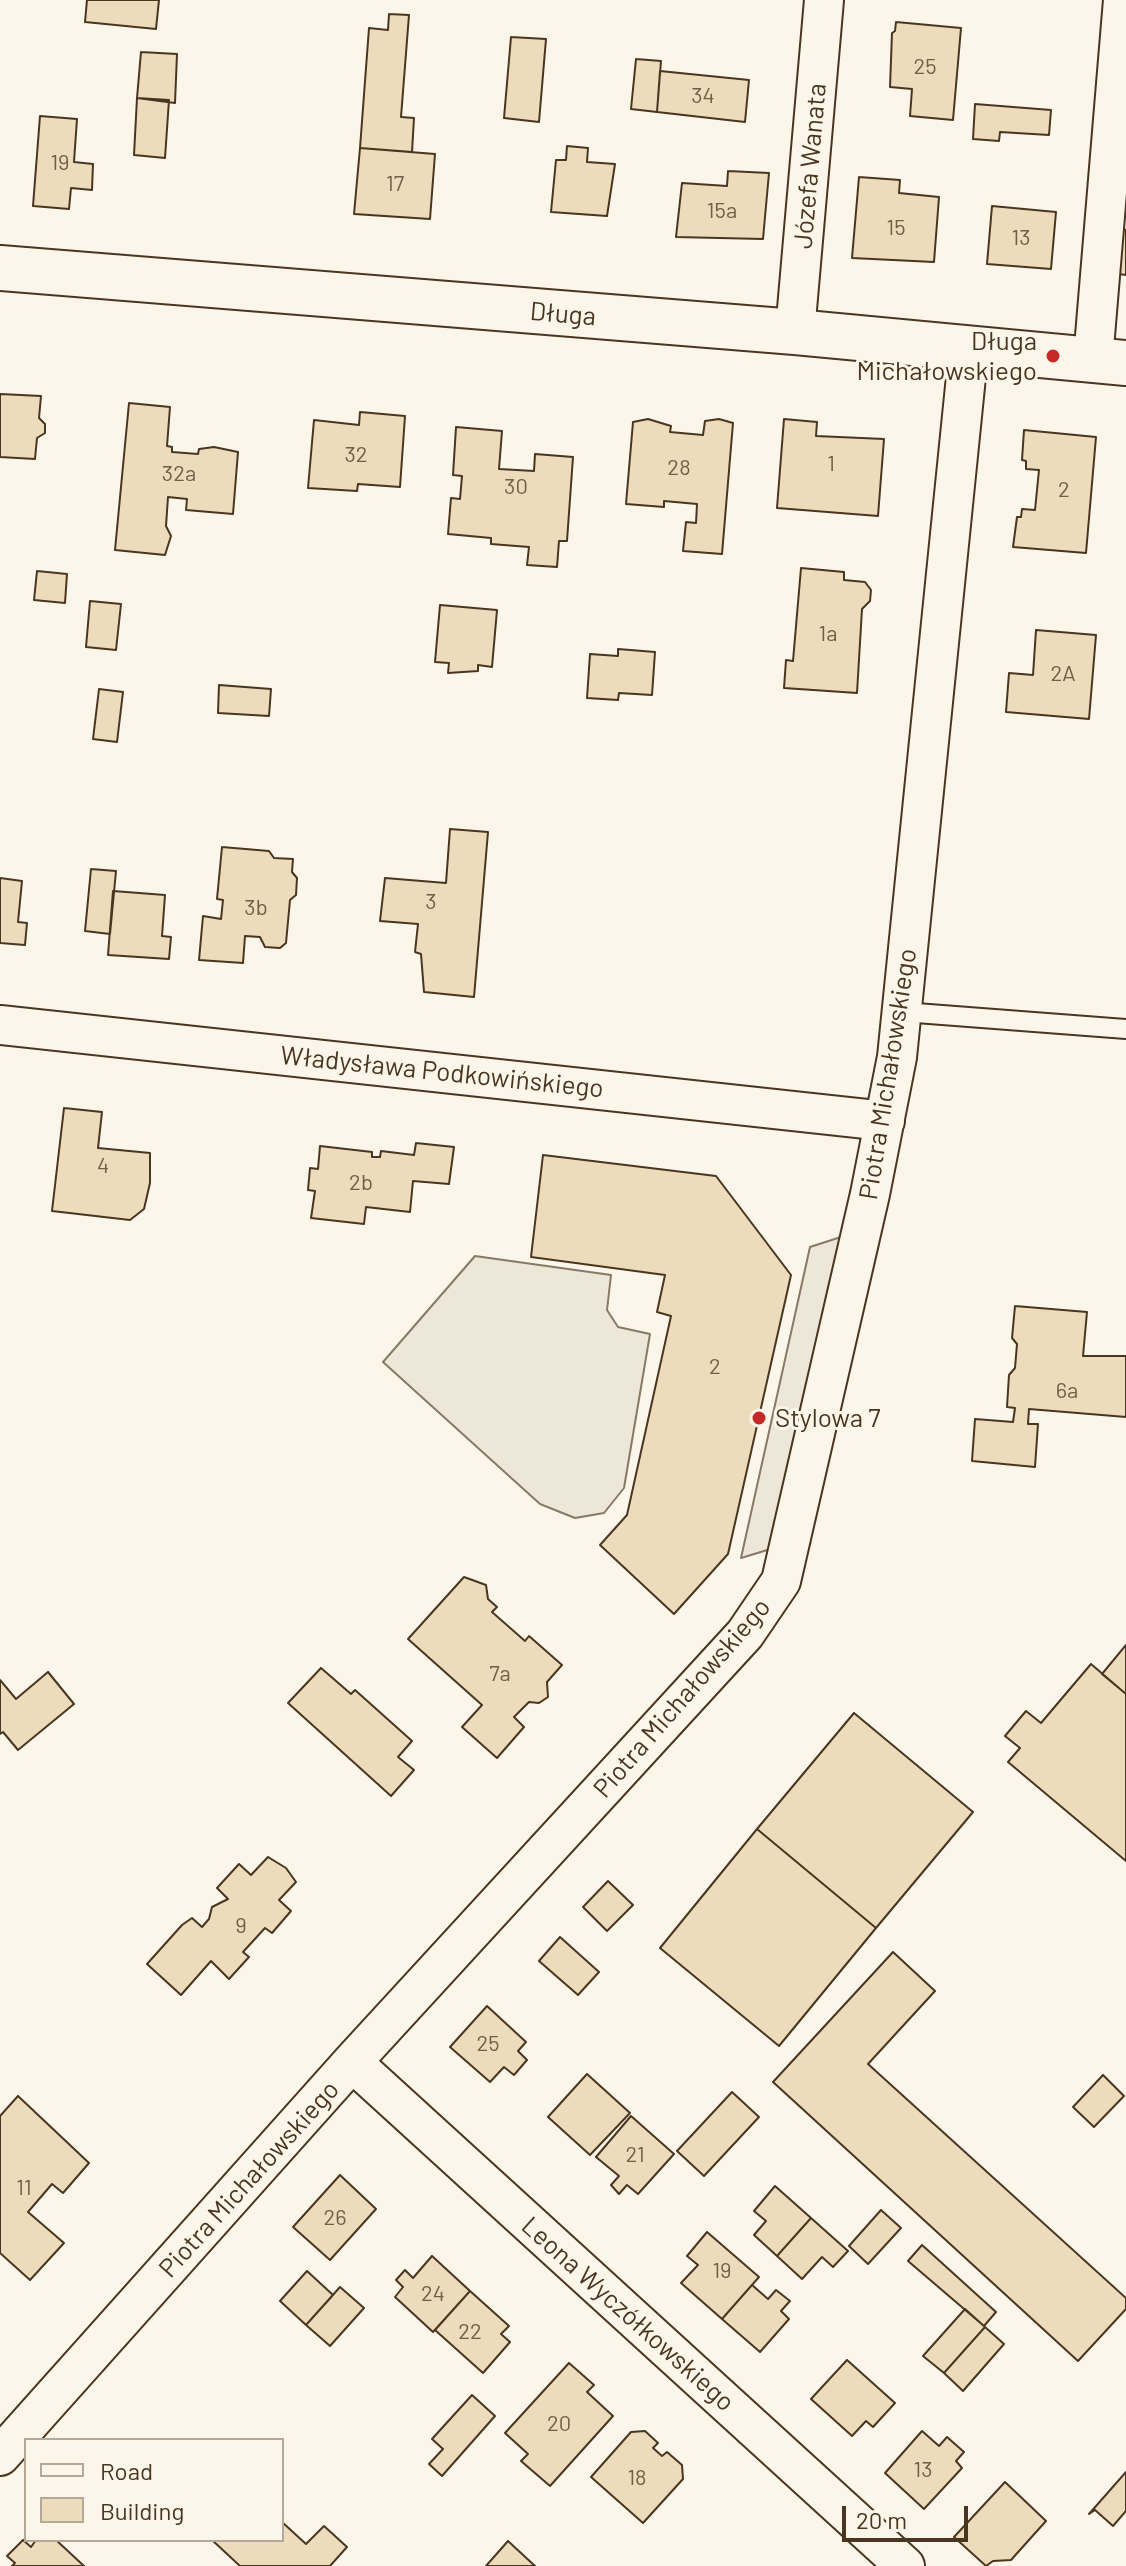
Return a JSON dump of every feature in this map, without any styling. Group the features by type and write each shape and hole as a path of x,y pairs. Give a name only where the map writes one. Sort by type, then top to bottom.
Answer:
{"street":[{"name":"Józefa Wanata","path":"795,332 824,0"},
{"path":"1110,362 1123,0"},
{"name":"Długa","path":"0,268 795,332 1110,362"},
{"name":"Piotra Michałowskiego","path":"0,2456 352,2062 765,1609 781,1581 791,1550 885,1121 903,1012 969,347"},
{"name":"Władysława Podkowińskiego","path":"0,1025 885,1121"},
{"name":"Leona Wyczółkowskiego","path":"352,2062 905,2566"}],"lane":[{"path":"903,1012 1126,1029"}],"shaded area":[{"path":"844,1236 774,1548 741,1558 810,1247"},
{"path":"475,1256 611,1275 607,1310 618,1327 650,1334 624,1488 604,1513 575,1518 540,1504 383,1362"}],"building":[{"path":"87,0 159,0 156,29 85,22"},
{"path":"389,14 409,15 401,117 414,118 412,152 360,148 369,28 388,30"},
{"path":"896,22 961,28 953,120 910,116 912,89 890,87 892,33"},
{"path":"511,37 546,39 539,122 504,118"},
{"path":"141,52 177,54 175,103 137,98"},
{"path":"636,59 661,61 657,112 631,109"},
{"path":"660,71 749,80 745,122 657,112"},
{"path":"137,98 169,100 165,158 134,155"},
{"path":"975,104 1051,110 1049,135 1000,132 999,141 973,139"},
{"path":"40,116 77,119 74,162 93,164 92,190 71,188 69,209 33,206"},
{"path":"567,146 588,148 587,162 615,164 607,216 551,212 556,160 566,160"},
{"path":"360,148 435,154 430,219 354,214"},
{"path":"728,171 769,173 763,239 676,237 682,183 727,186"},
{"path":"859,177 900,180 899,193 939,197 934,262 852,258"},
{"path":"992,206 1056,212 1051,269 987,264"},
{"path":"1123,229 1126,230 1126,275 1119,274"},
{"path":"0,394 41,396 39,418 45,424 45,433 37,438 35,459 0,457"},
{"path":"129,403 170,407 167,446 172,447 172,452 198,454 199,449 214,447 238,452 233,514 186,510 187,499 168,497 166,526 171,536 165,555 115,550"},
{"path":"360,412 405,416 400,487 358,484 357,491 308,488 314,420 359,425"},
{"path":"648,419 671,426 670,432 703,435 705,421 719,419 733,423 722,554 683,551 686,522 696,523 697,504 664,501 664,507 626,504 633,422"},
{"path":"784,419 817,422 816,436 884,439 878,516 777,508"},
{"path":"456,427 502,431 499,469 534,471 535,454 573,457 567,541 559,541 557,567 527,565 529,547 491,544 491,538 448,534 451,498 460,499 462,476 453,475"},
{"path":"1024,430 1096,437 1086,553 1013,547 1017,517 1021,517 1022,509 1035,510 1039,470 1026,469 1026,461 1022,460"},
{"path":"801,568 844,572 844,580 865,582 871,590 870,601 862,609 857,693 784,688 786,660 793,661"},
{"path":"37,571 67,574 65,603 34,600"},
{"path":"90,601 121,604 116,650 86,647"},
{"path":"440,605 497,610 492,667 478,665 478,671 448,673 449,663 435,662"},
{"path":"1036,630 1096,635 1089,719 1006,712 1009,673 1033,675"},
{"path":"618,649 655,652 652,695 619,693 618,700 587,698 590,654 618,656"},
{"path":"219,685 271,689 269,716 218,713"},
{"path":"99,689 123,692 117,742 93,739"},
{"path":"450,829 488,832 474,997 424,992 421,954 415,952 418,924 380,921 385,878 446,883"},
{"path":"222,847 269,851 274,858 293,859 292,872 297,878 296,895 290,900 286,943 280,948 265,947 260,937 245,936 243,963 199,960 203,916 221,919 223,900 217,899"},
{"path":"91,869 116,871 110,934 85,931"},
{"path":"0,878 22,881 18,922 27,923 25,945 0,943"},
{"path":"113,891 165,895 162,936 171,937 169,959 108,955"},
{"path":"64,1108 102,1112 98,1148 150,1153 150,1183 144,1209 130,1220 52,1211"},
{"path":"416,1143 454,1147 449,1184 413,1181 410,1212 366,1207 364,1224 311,1218 315,1191 308,1190 310,1168 318,1169 320,1146 372,1152 372,1157 380,1157 381,1151 414,1155"},
{"path":"543,1155 716,1176 791,1275 728,1554 674,1614 600,1545 627,1515 671,1316 657,1312 665,1275 531,1257"},
{"path":"1015,1306 1087,1312 1083,1356 1126,1356 1126,1417 1029,1409 1028,1424 1038,1424 1035,1467 972,1461 975,1419 1013,1422 1015,1408 1007,1407 1009,1375 1015,1368 1017,1344 1012,1338"},
{"path":"464,1577 486,1585 488,1599 497,1607 492,1612 525,1641 529,1636 562,1665 547,1682 548,1697 539,1703 529,1702 514,1717 524,1727 497,1758 462,1727 482,1705 408,1639"},
{"path":"1126,1645 1126,1694 1102,1674"},
{"path":"1091,1664 1126,1694 1126,1861 1008,1762 1020,1748 1005,1736 1026,1711 1041,1723"},
{"path":"321,1668 351,1694 355,1690 412,1741 398,1757 414,1770 391,1796 288,1703"},
{"path":"48,1672 74,1704 18,1750 3,1732 0,1734 0,1680 16,1699"},
{"path":"854,1713 973,1812 876,1928 757,1829"},
{"path":"757,1829 876,1928 779,2046 660,1948"},
{"path":"268,1857 286,1868 296,1882 279,1900 291,1911 272,1933 265,1928 243,1952 249,1957 229,1979 211,1961 181,1995 147,1964 182,1925 192,1918 202,1927 209,1919 212,1907 228,1899 217,1888 239,1864 251,1875"},
{"path":"608,1881 633,1905 607,1931 583,1907"},
{"path":"560,1937 599,1972 578,1995 539,1961"},
{"path":"893,1952 935,1991 868,2064 1126,2298 1126,2309 1078,2361 773,2082"},
{"path":"487,2006 526,2042 518,2051 527,2060 514,2075 504,2067 490,2082 450,2047"},
{"path":"587,2074 630,2113 590,2155 548,2117"},
{"path":"1103,2075 1124,2096 1094,2127 1073,2107"},
{"path":"732,2092 759,2117 704,2176 677,2151"},
{"path":"18,2096 89,2163 63,2193 52,2184 28,2212 64,2243 30,2280 0,2253 0,2116"},
{"path":"631,2116 674,2154 638,2194 627,2185 619,2194 611,2185 619,2176 596,2157"},
{"path":"340,2175 376,2209 330,2260 293,2227"},
{"path":"775,2186 811,2218 777,2256 754,2235 766,2221 754,2211"},
{"path":"881,2210 901,2228 868,2264 849,2246"},
{"path":"811,2218 848,2251 833,2267 822,2257 802,2279 777,2256"},
{"path":"707,2232 759,2277 722,2319 681,2283 698,2265 687,2256"},
{"path":"922,2245 996,2312 984,2326 908,2261"},
{"path":"432,2256 470,2291 433,2332 395,2297 403,2287 396,2280 405,2270 413,2278"},
{"path":"307,2271 333,2295 306,2325 280,2301"},
{"path":"752,2285 768,2299 776,2290 790,2301 781,2311 789,2319 760,2352 722,2319"},
{"path":"340,2287 364,2308 330,2346 306,2325"},
{"path":"470,2291 509,2326 501,2334 510,2342 483,2373 435,2330"},
{"path":"965,2309 985,2327 944,2373 923,2356"},
{"path":"985,2327 1004,2344 963,2391 944,2373"},
{"path":"847,2360 895,2403 873,2427 866,2421 852,2436 811,2399"},
{"path":"569,2363 594,2385 587,2392 613,2416 550,2486 521,2461 528,2454 505,2433"},
{"path":"472,2395 495,2416 442,2476 429,2464 443,2449 432,2439"},
{"path":"645,2431 658,2443 653,2448 662,2456 667,2452 682,2465 683,2479 643,2523 591,2477 631,2432"},
{"path":"922,2431 939,2446 947,2437 964,2452 956,2461 962,2468 924,2509 885,2473"},
{"path":"1126,2472 1126,2511 1113,2526 1095,2510 1089,2514"},
{"path":"1005,2482 1046,2521 1011,2560 993,2561 986,2566 954,2537"},
{"path":"284,2524 306,2544 324,2526 347,2547 330,2566 240,2566 214,2542 284,2542"},
{"path":"23,2540 31,2547 35,2542 58,2542 84,2566 12,2566 15,2563 7,2556"},
{"path":"508,2541 535,2566 486,2566"}],"place":[{"name":"Długa Michałowskiego","path":"1053,356"},
{"name":"Stylowa 7","path":"759,1418"}]}
